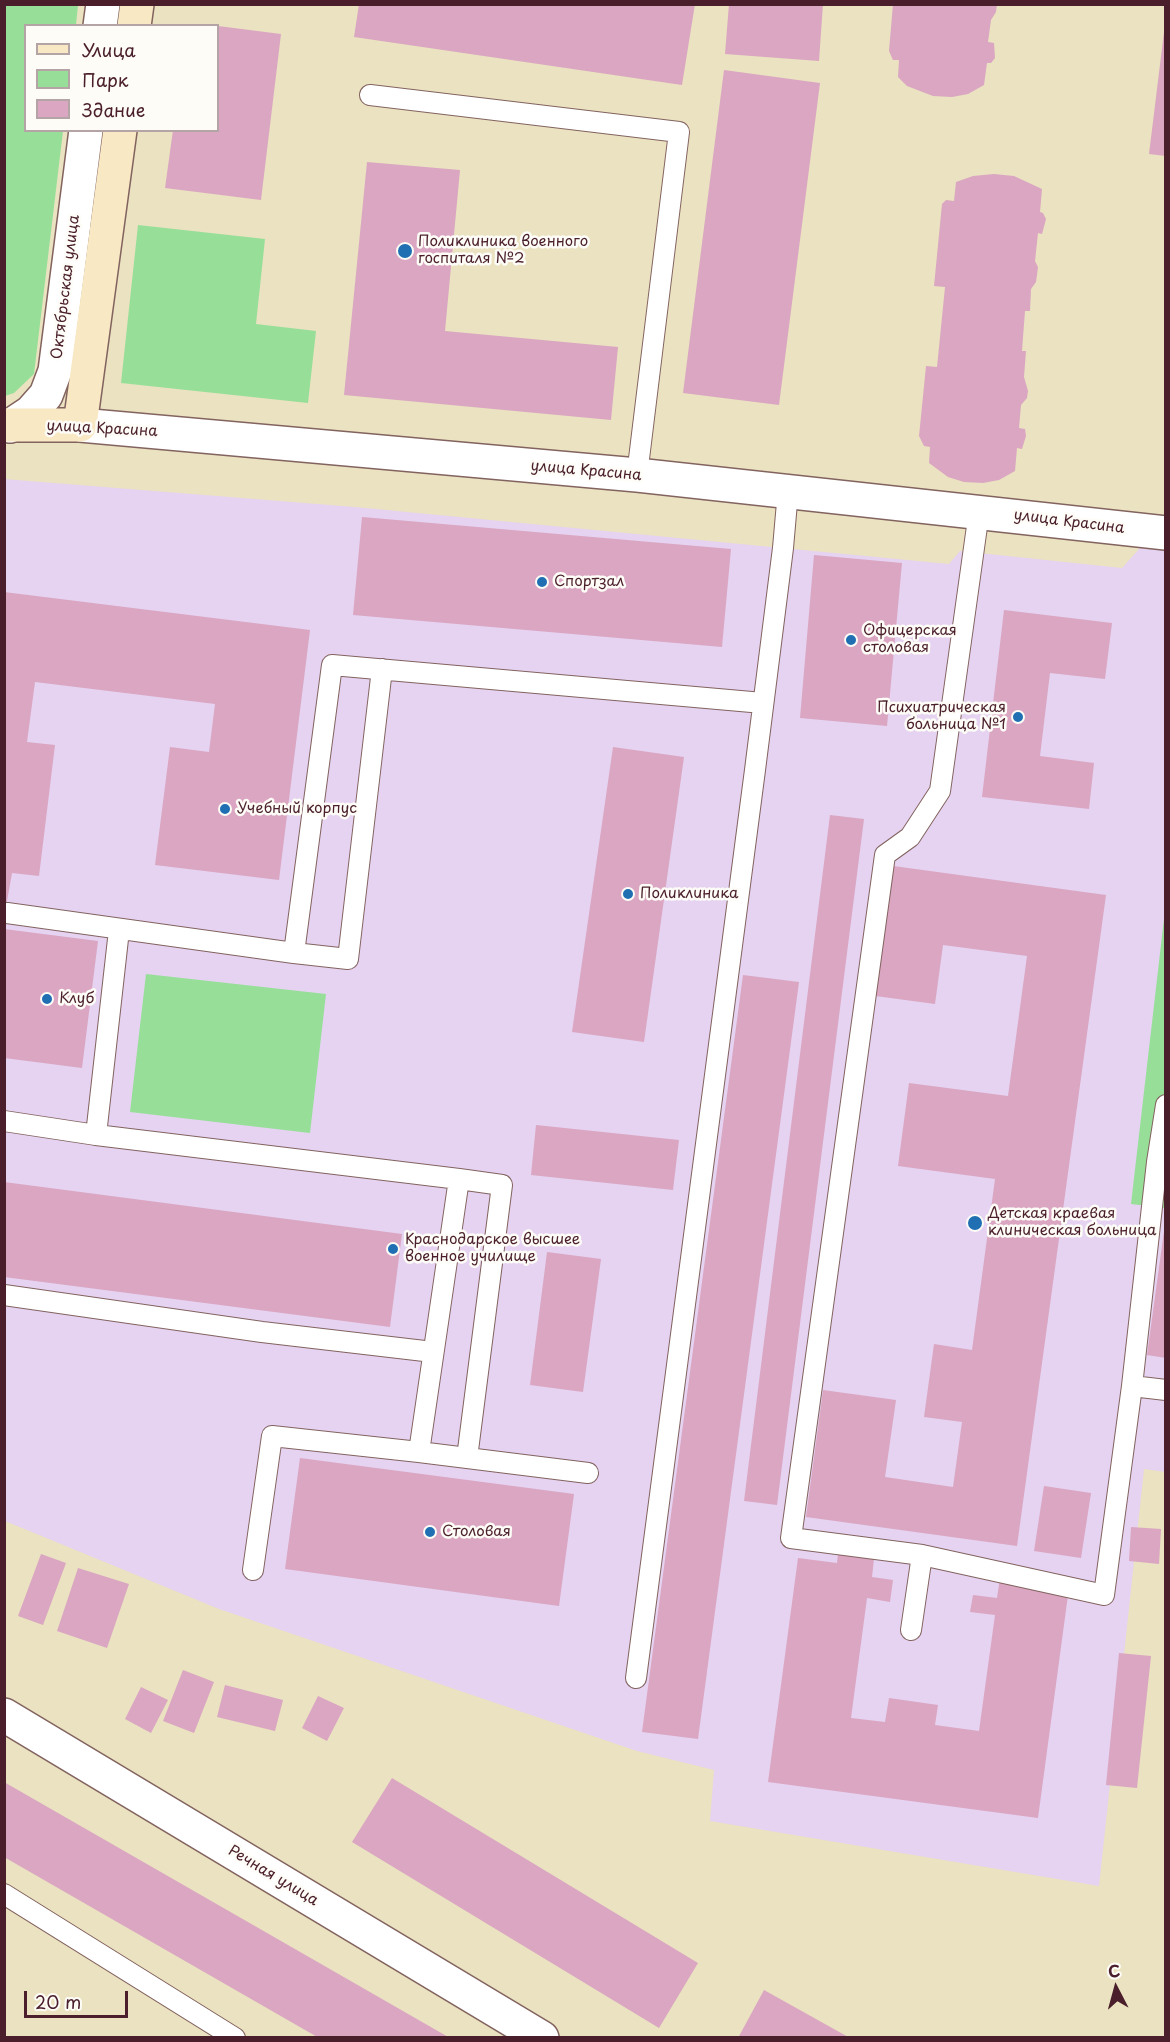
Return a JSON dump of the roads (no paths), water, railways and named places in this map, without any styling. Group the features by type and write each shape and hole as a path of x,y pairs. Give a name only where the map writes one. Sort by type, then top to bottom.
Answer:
{"main road":[{"path":"134,24 137,4"},
{"path":"80,425 120,132"},
{"name":"улица Красина","path":"7,426 80,425"}],"street":[{"path":"100,24 103,4"},
{"name":"Октябрьская улица","path":"7,426 31,412 46,394 55,371 86,132"},
{"name":"улица Красина","path":"80,425 637,475 1166,533"},
{"name":"Речная улица","path":"4,1715 542,2037"}],"lane":[{"path":"370,95 679,132 637,475"},
{"path":"636,1678 783,548 788,491"},
{"path":"980,512 940,791 910,837 885,855 791,1538 922,1555 1104,1595 1161,1163 1166,1105"},
{"path":"294,953 332,665 763,703"},
{"path":"7,913 119,930 348,959 382,669"},
{"path":"96,1135 119,930"},
{"path":"4,1121 96,1135 502,1185 467,1458"},
{"path":"419,1452 459,1179"},
{"path":"4,1295 262,1332 433,1352"},
{"path":"1132,1386 1166,1390"},
{"path":"253,1570 273,1436 588,1473"},
{"path":"911,1630 922,1555"},
{"path":"4,1894 236,2037"}],"place":[{"name":"Поликлиника военного госпиталя №2","path":"405,251"},
{"name":"Спортзал","path":"542,582"},
{"name":"Офицерская столовая","path":"851,640"},
{"name":"Психиатрическая больница №1","path":"1018,717"},
{"name":"Учебный корпус","path":"225,809"},
{"name":"Поликлиника","path":"628,894"},
{"name":"Клуб","path":"47,999"},
{"name":"Детская краевая клиническая больница","path":"975,1223"},
{"name":"Краснодарское высшее военное училище","path":"393,1249"},
{"name":"Столовая","path":"430,1532"}]}
